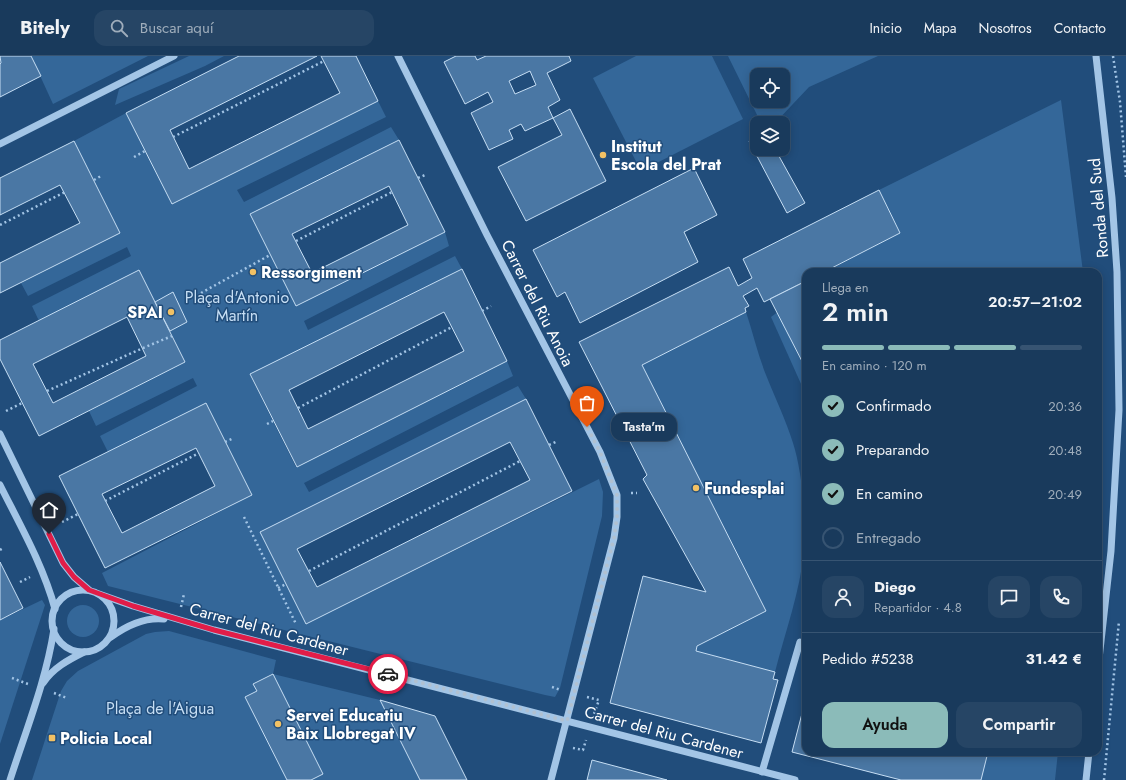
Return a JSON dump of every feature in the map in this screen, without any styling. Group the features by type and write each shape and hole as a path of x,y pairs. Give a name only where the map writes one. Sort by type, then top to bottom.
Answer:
{"street":[{"path":"0,144 174,56"},
{"name":"Carrer del Riu Anoia","path":"398,56 487,235 600,452 617,495 617,517 614,538 551,780"},
{"name":"Ronda del Sud","path":"1096,56 1110,175 1117,272 1119,410 1110,551 1102,629"},
{"path":"0,434 63,563 74,577 89,590 99,594 107,601 112,609 114,619 113,629 109,638 102,645 93,650 84,652 62,664 49,674 40,688"},
{"path":"0,485 37,559 49,586 55,608"},
{"path":"10,780 40,688 51,648 55,608 61,600 69,594 79,590 89,590"},
{"name":"Carrer del Riu Cardener","path":"99,594 178,620 795,780"},
{"name":"Carrer del Riu Cardener","path":"109,638 120,630 155,618 178,620"},
{"path":"54,629 58,638 65,646 84,652"},
{"path":"762,772 800,642"},
{"path":"1086,780 1089,756"}],"path":[{"path":"1113,56 1120,102 1126,177"},
{"path":"173,137 324,61"},
{"path":"134,157 145,151"},
{"path":"418,178 425,175"},
{"path":"94,180 101,176"},
{"path":"0,225 65,192"},
{"path":"296,241 392,192"},
{"path":"201,293 270,255"},
{"path":"482,311 491,306"},
{"path":"298,408 452,327"},
{"path":"47,391 172,336"},
{"path":"6,412 22,403"},
{"path":"267,424 274,421"},
{"path":"226,442 234,438"},
{"path":"549,445 558,441"},
{"path":"105,500 199,453"},
{"path":"309,572 520,461"},
{"path":"62,522 78,514"},
{"path":"244,517 296,624"},
{"path":"278,588 286,584"},
{"path":"1104,780 1120,619"}],"green space":[{"path":"31,56 148,56 53,104"},
{"path":"189,56 224,56 205,66 115,105 119,89"},
{"path":"636,56 712,56 743,119 641,171 593,78"},
{"path":"728,56 878,56 809,87 790,107 790,68 750,68 750,101"},
{"path":"1061,100 1082,268 833,268 900,233 879,190"},
{"name":"Plaça d'Antonio Martín","path":"378,101 386,117 237,190 244,202 391,127 399,140 250,215 296,306 445,232 449,246 304,321 308,330 455,256 462,269 250,375 296,467 507,361 513,376 304,483 309,492 518,386 526,399 260,532 306,624 599,479 603,492 602,516 560,688 555,697 108,586 102,573 252,495 206,403 108,452 100,436 197,386 193,378 96,426 89,411 185,362 170,331 187,322 173,293 155,302 139,270 39,321 32,306 131,256 127,247 28,296 21,283 120,233 74,141 126,113 171,202"},
{"path":"754,108 789,108 782,116 758,116"},
{"path":"779,311 802,354 802,386 771,317"},
{"path":"746,312 769,384 784,417 793,443 799,467 802,492 802,566 796,597 775,672 696,651 697,646 766,611 642,365"},
{"path":"42,600 45,605 0,744 0,620"},
{"path":"83,605 92,608 96,612 99,621 96,630 92,634 83,637 74,634 70,630 67,621 70,612 74,608"},
{"name":"Plaça de l'Aigua","path":"169,631 276,660 273,674 380,700 420,780 311,780 323,774 272,674 253,684 257,691 245,697 287,780 32,780 61,691 67,681 78,671 146,634"},
{"path":"802,713 802,755 792,752"},
{"path":"808,756 1058,756 1055,780 901,780"}],"building":[{"path":"0,56 31,56 41,76 0,97"},
{"path":"239,56 317,56 170,130 189,169 340,93 321,56 356,56 378,101 172,204 126,113"},
{"path":"456,56 475,56 477,60 486,56 569,56 571,61 547,73 560,100 548,107 553,118 525,131 521,124 509,130 513,139 489,150 471,113 493,102 488,92 465,104 444,62","holes":["530,71 536,85 515,94 509,81"]},
{"path":"570,109 606,181 526,221 498,167 562,135 553,118"},
{"path":"399,140 445,232 296,306 250,214","holes":["389,186 408,225 312,273 292,234"]},
{"path":"74,141 120,233 0,293 0,263 80,223 60,185 0,215 0,178"},
{"path":"757,156 779,156 805,203 787,213"},
{"path":"694,168 717,215 684,232 698,262 580,323 565,292 557,297 533,250"},
{"path":"879,190 900,233 832,268 802,268 802,283 764,302 757,288 743,296 749,306 745,308 746,312 642,365 766,611 697,646 696,651 775,672 773,679 778,680 761,743 610,703 643,576 706,592 643,479 647,475 579,342 729,267 738,286 752,278 743,259"},
{"path":"462,269 507,361 297,467 250,374","holes":["444,312 464,351 308,429 289,390"]},
{"path":"139,270 185,362 39,436 0,359 0,340","holes":["127,317 146,356 53,403 33,364"]},
{"path":"802,283 802,361 770,299"},
{"name":"SPAI","path":"173,292 187,322 170,331 155,302"},
{"path":"526,399 572,491 306,624 260,532","holes":["510,442 530,480 317,587 297,549"]},
{"path":"206,403 252,495 105,568 59,476","holes":["196,448 215,486 122,533 102,494"]},
{"path":"0,562 23,608 0,620"},
{"name":"Servei Educatiu Baix Llobregat IV","path":"273,674 323,774 311,780 287,780 245,697 257,691 253,684"},
{"path":"380,700 435,716 467,780 420,780"},
{"path":"802,713 802,755 792,752"},
{"path":"808,756 987,756 981,780 901,780"},
{"path":"592,760 667,780 587,780"}],"way so far":[{"path":"388,674 567,721 614,538 617,517 617,495 600,452 587,427"}],"place":[{"name":"Institut Escola del Prat","path":"603,155"},
{"name":"Ressorgiment","path":"253,272"},
{"name":"SPAI","path":"171,312"},
{"name":"Tasta'm","path":"587,427"},
{"name":"Fundesplai","path":"696,488"},
{"name":"Servei Educatiu Baix Llobregat IV","path":"278,724"},
{"name":"Policia Local","path":"52,738"}],"route":[{"path":"49,534 63,563 74,577 89,590 178,620 388,674"}]}
